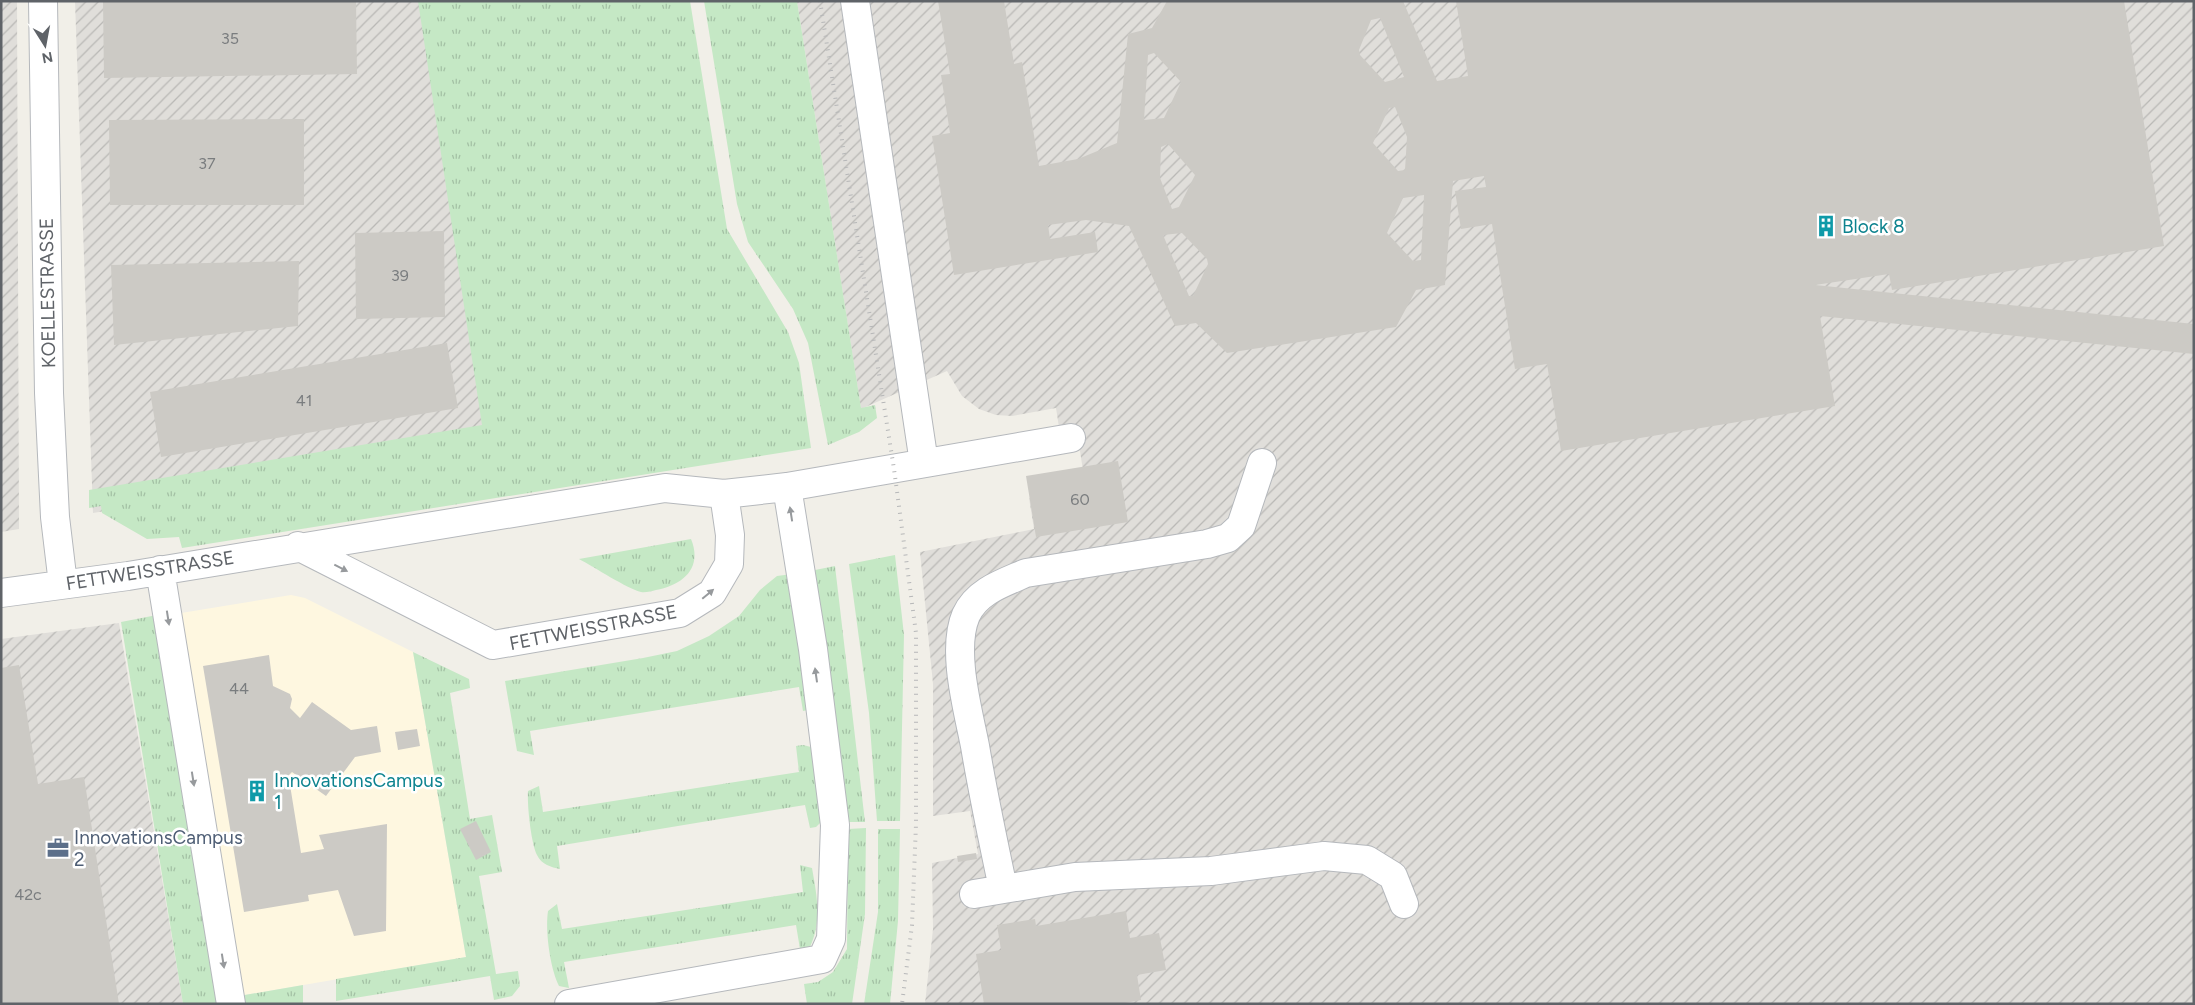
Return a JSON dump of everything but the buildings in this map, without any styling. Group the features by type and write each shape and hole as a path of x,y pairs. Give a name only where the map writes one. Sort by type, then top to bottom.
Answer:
{"street":[{"name":"KOELLESTRASSE","path":"43,1 49,393 55,517 63,584"},
{"path":"855,1 924,463"},
{"name":"FETTWEISSTRASSE","path":"1,593 160,570 298,546 665,488 724,494 787,487 1071,438"},
{"path":"1003,888 963,680 960,647 966,616 977,597 999,584 1026,572 1207,544 1228,538 1241,526 1262,463"},
{"path":"569,1004 822,959 831,939 836,840 823,723 787,487"},
{"name":"FETTWEISSTRASSE","path":"298,546 493,646 680,613 712,593 730,564 730,535 724,494"},
{"path":"160,570 231,1004"},
{"path":"974,894 1075,877 1211,871 1324,856 1367,860 1393,876 1404,904"}],"shaded area":[{"path":"1,1 17,1 19,529 1,532"},
{"path":"75,1 429,1 502,445 93,513"},
{"path":"797,1 2194,1 2194,1004 925,1004 933,929 932,863 978,854 970,811 933,816 933,684 920,552 1034,529 1029,498 1064,492 1084,477 1078,438 1061,440 1056,408 1012,416 996,415 979,409 962,396 947,371 861,409"},
{"path":"291,595 305,598 413,652 466,957 239,996 175,614"},
{"path":"119,623 183,1004 1,1004 1,639"}],"green space":[{"path":"418,1 690,1 727,229 788,332 799,363 811,448 182,548 179,537 147,539 102,513 101,506 89,508 89,490 482,425"},
{"path":"704,1 797,1 861,408 875,405 877,418 859,432 828,445 808,343 793,309 748,242 737,204"},
{"path":"691,539 694,558 688,574 675,584 649,592 641,592 628,587 579,559"},
{"path":"895,555 904,635 900,821 877,821 869,713 849,564"},
{"path":"835,566 865,822 846,822 810,571"},
{"path":"792,574 808,710 803,711 799,687 530,731 534,755 517,751 505,681 677,651 709,636 739,616 760,590 777,576"},
{"path":"157,615 222,1004 183,1004 121,622"},
{"path":"413,652 469,679 470,688 450,693 470,819 492,815 502,872 479,876 496,974 518,971 520,986 512,996 494,1000 490,976 336,1001 336,979 466,957"},
{"path":"796,746 811,747 822,821 816,827 810,828 805,805 557,846 560,869 544,863 537,855 530,824 528,791 539,786 543,812 799,772"},
{"path":"866,828 865,914 852,1004 807,1004 804,984 818,982 833,972 847,949 848,829"},
{"path":"878,829 900,829 898,921 890,1004 864,1004 878,912"},
{"path":"800,865 812,868 817,898 816,928 810,947 800,949 796,925 564,962 569,988 559,986 551,960 547,929 548,911 557,904 562,929 803,892"},
{"path":"303,985 303,1004 240,1004 239,996"}],"railway":[{"path":"820,1 894,469 916,633 916,824 912,925 902,1004"}],"place":[{"name":"Block 8","path":"1826,226"},
{"name":"InnovationsCampus 1","path":"257,791"},
{"name":"InnovationsCampus 2","path":"58,848"}]}
